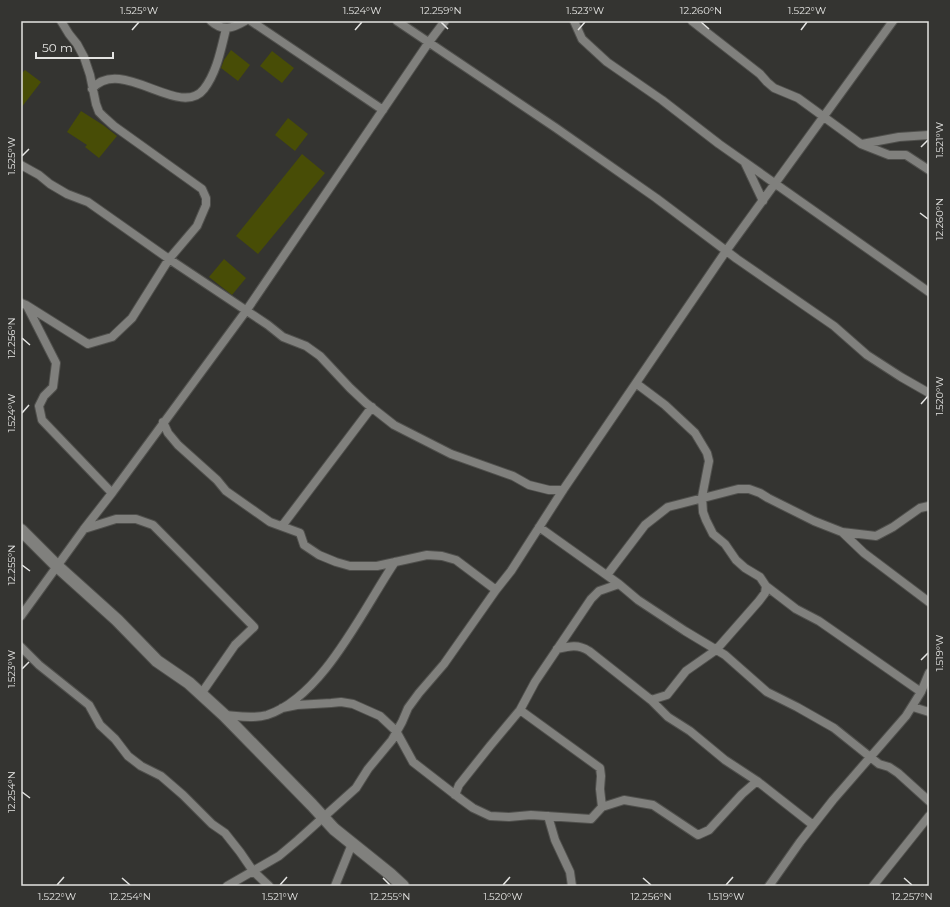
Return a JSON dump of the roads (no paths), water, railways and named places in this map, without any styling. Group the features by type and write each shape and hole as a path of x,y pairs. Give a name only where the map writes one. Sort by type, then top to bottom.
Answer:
{"street":[{"path":"24,304 88,344 112,337 132,318 169,259 197,226 206,205 205,194 202,189 114,126 104,117 98,108 84,57 61,21"},
{"path":"211,21 226,29 245,21"},
{"path":"252,21 383,110"},
{"path":"398,21 656,198 726,251 834,326 867,355 929,393"},
{"path":"21,616 246,310 429,42 445,21"},
{"path":"574,21 582,39 607,62 662,100 719,144 929,292"},
{"path":"692,21 760,74 774,88 798,98 861,144 889,155 906,155 929,170"},
{"path":"227,886 279,856 356,788 368,769 392,740 408,708 444,664 511,571 539,527 726,251 893,21"},
{"path":"92,89 105,79 117,78 184,98 193,97 203,90 217,64 226,29"},
{"path":"861,144 900,137 929,135"},
{"path":"745,162 763,201"},
{"path":"21,165 67,194 88,202 169,259 268,325 283,337 306,346 320,356 350,388 394,425 451,454 513,476 536,487 549,490 564,490"},
{"path":"24,304 56,363 53,387 44,396 39,406 42,420 112,492"},
{"path":"637,384 665,405 695,433 707,453 709,461 702,498 703,512 713,534 725,544 736,560 745,568 760,577 766,586 796,609 819,621 921,692"},
{"path":"282,526 372,407"},
{"path":"163,422 168,433 178,445 218,480 226,491 270,522 300,533 304,545 319,555 350,566 377,566 427,555 442,556 456,560 496,590"},
{"path":"607,575 645,525 668,507 738,489 749,489 760,493 814,521 842,532 876,536 893,527 920,508 929,506"},
{"path":"84,529 116,519 136,519 153,525 254,628 235,645 201,694"},
{"path":"539,527 607,575 638,600 725,655 767,692 834,728 879,764 890,767 929,801"},
{"path":"21,530 57,566 117,620 157,661 189,683 224,715 334,829 403,886"},
{"path":"842,532 864,553 929,602"},
{"path":"224,715 252,717 266,715 295,700 326,668 340,650 395,562"},
{"path":"455,795 464,780 520,710 532,687 591,599 600,591 619,584"},
{"path":"650,700 667,695 686,671 716,650 759,601 765,593 766,586"},
{"path":"557,649 571,646 582,647 650,700 668,717 690,731 725,760 757,781 813,825"},
{"path":"21,647 44,669 89,705 100,725 115,739 128,756 141,766 161,776 183,795 212,824 224,833 253,871 269,886"},
{"path":"769,886 813,825 913,707 929,673"},
{"path":"282,708 297,705 341,702 353,704 380,716 396,730 413,762 473,808 490,816 509,817 531,815 591,819 602,807 624,800 653,805 698,835 709,830 742,794 757,781"},
{"path":"913,707 929,712"},
{"path":"520,710 600,768 602,807"},
{"path":"548,816 555,840 570,872 572,886"},
{"path":"873,886 929,816"},
{"path":"335,886 352,844"}]}
